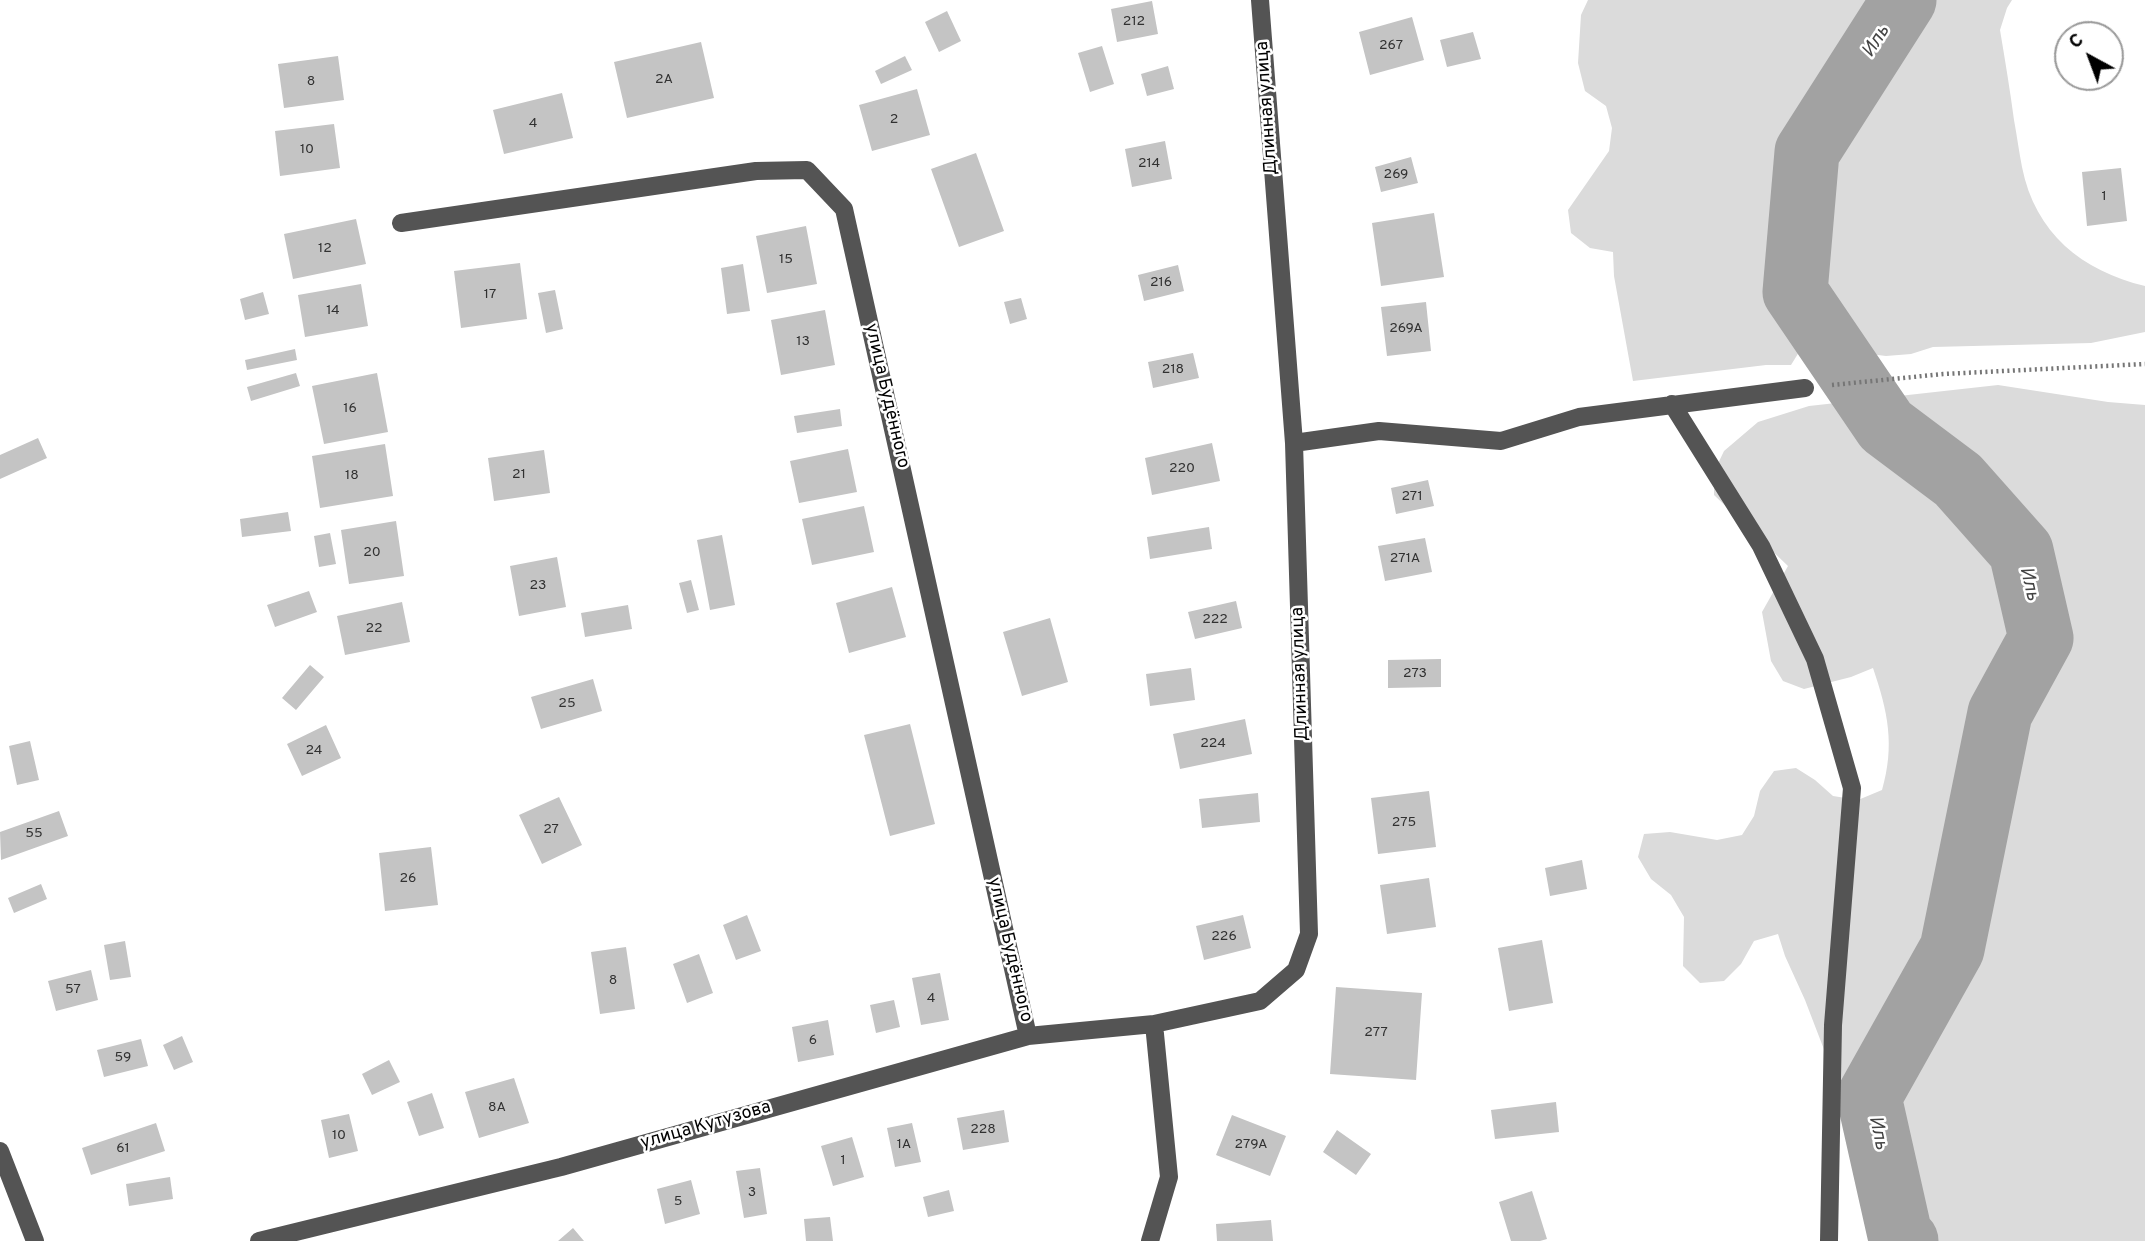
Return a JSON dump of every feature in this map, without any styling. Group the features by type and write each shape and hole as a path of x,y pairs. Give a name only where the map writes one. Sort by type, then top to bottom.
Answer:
{"street":[{"name":"Длинная улица","path":"1154,1024 1260,1001 1296,970 1309,934 1294,443 1260,0"},
{"name":"улица Будённого","path":"401,223 756,171 807,170 844,209 1028,1035"},
{"path":"1294,443 1379,431 1502,441 1578,417 1805,388"},
{"path":"1672,404 1761,546 1815,659 1853,788 1833,1025 1829,1241"},
{"path":"1150,1241 1169,1177 1154,1024"},
{"name":"улица Кутузова","path":"259,1241 561,1167 1028,1035 1154,1024"},
{"path":"0,1151 35,1241"}],"path":[{"path":"1805,388 1943,374 2145,364"}],"shaded area":[{"path":"1588,0 2012,0 2000,30 2028,190 2050,230 2065,246 2101,270 2145,286 2145,332 2091,343 1933,347 1911,354 1886,356 1862,353 1844,337 1821,328 1804,344 1791,365 1766,365 1633,381 1614,276 1613,252 1590,248 1571,233 1568,210 1609,151 1612,128 1606,106 1585,91 1578,63 1581,15"},
{"path":"1998,385 2145,405 2145,1241 1877,1241 1848,1112 1778,934 1754,941 1741,964 1724,981 1700,983 1683,966 1684,917 1671,895 1651,879 1638,857 1644,834 1670,832 1717,840 1742,835 1754,816 1760,791 1774,771 1796,768 1833,796 1858,800 1882,790 1886,774 1888,729 1883,699 1873,668 1851,677 1804,689 1783,681 1771,661 1762,612 1788,566 1714,495 1714,472 1724,451 1758,422 1809,406"}],"building":[{"path":"1152,1 1158,34 1117,42 1111,9"},
{"path":"947,11 961,41 939,52 925,22"},
{"path":"1412,17 1424,60 1370,75 1359,32"},
{"path":"1473,32 1481,59 1447,67 1440,40"},
{"path":"701,42 714,98 627,118 614,62"},
{"path":"1102,46 1114,84 1090,92 1078,53"},
{"path":"338,56 344,100 284,108 278,64"},
{"path":"905,56 912,70 881,84 875,71"},
{"path":"1168,66 1174,89 1147,96 1141,74"},
{"path":"917,89 930,135 872,151 859,105"},
{"path":"562,93 573,138 504,154 493,110"},
{"path":"334,124 340,168 280,176 275,131"},
{"path":"1165,141 1172,179 1132,187 1125,149"},
{"path":"976,153 1004,231 959,247 931,169"},
{"path":"1411,157 1418,183 1381,192 1375,167"},
{"path":"2121,168 2127,221 2087,226 2082,172"},
{"path":"1434,213 1444,277 1381,286 1372,223"},
{"path":"356,219 366,264 293,279 284,234"},
{"path":"806,226 817,284 767,293 756,236"},
{"path":"520,263 527,319 461,328 454,271"},
{"path":"743,264 750,311 727,314 721,268"},
{"path":"1178,265 1184,291 1144,301 1138,275"},
{"path":"361,284 368,326 305,337 298,295"},
{"path":"555,290 563,329 546,333 538,293"},
{"path":"263,292 269,314 245,320 240,299"},
{"path":"1021,298 1027,319 1010,324 1004,302"},
{"path":"1426,302 1431,351 1387,356 1381,307"},
{"path":"825,310 835,365 781,375 771,320"},
{"path":"295,349 297,360 247,370 245,360"},
{"path":"1193,353 1199,378 1153,388 1148,362"},
{"path":"296,373 300,386 251,401 247,387"},
{"path":"377,373 388,432 324,444 312,386"},
{"path":"840,409 842,426 797,433 794,416"},
{"path":"38,438 47,458 0,479 0,455"},
{"path":"1212,443 1220,481 1152,495 1145,458"},
{"path":"385,444 393,496 320,508 312,456"},
{"path":"848,449 857,492 799,503 790,461"},
{"path":"544,450 550,493 494,501 488,458"},
{"path":"1428,480 1434,506 1396,514 1391,488"},
{"path":"864,506 874,552 812,565 802,519"},
{"path":"288,512 291,531 242,537 240,519"},
{"path":"396,521 404,576 349,584 341,530"},
{"path":"1209,527 1212,549 1150,559 1147,537"},
{"path":"330,533 336,564 319,567 314,536"},
{"path":"722,535 735,605 710,610 697,540"},
{"path":"1425,538 1432,572 1385,581 1378,546"},
{"path":"557,557 566,607 519,616 510,566"},
{"path":"691,580 699,610 687,613 679,583"},
{"path":"892,587 906,637 849,653 836,603"},
{"path":"309,591 317,612 275,627 267,605"},
{"path":"1236,601 1242,628 1195,639 1188,612"},
{"path":"402,602 410,642 345,655 337,616"},
{"path":"628,605 632,629 585,637 581,613"},
{"path":"1050,618 1068,682 1022,696 1003,632"},
{"path":"1441,659 1441,687 1388,688 1388,660"},
{"path":"310,665 324,677 296,710 282,698"},
{"path":"1191,668 1195,700 1150,706 1146,674"},
{"path":"593,679 602,711 541,729 531,697"},
{"path":"1245,719 1252,754 1180,769 1173,734"},
{"path":"910,724 935,824 890,836 864,735"},
{"path":"326,725 341,758 302,776 287,744"},
{"path":"30,741 39,780 17,785 9,746"},
{"path":"1429,791 1436,847 1378,854 1371,798"},
{"path":"1258,793 1260,822 1202,828 1199,799"},
{"path":"559,797 582,845 542,864 519,815"},
{"path":"59,811 68,836 1,860 0,832"},
{"path":"431,847 438,905 385,911 379,853"},
{"path":"1582,860 1587,889 1550,896 1545,868"},
{"path":"1429,878 1436,927 1387,934 1380,885"},
{"path":"41,884 47,899 14,913 8,898"},
{"path":"747,915 761,951 736,960 723,925"},
{"path":"1243,915 1251,948 1204,960 1196,926"},
{"path":"1542,940 1553,1003 1509,1011 1498,948"},
{"path":"125,941 131,977 110,980 104,945"},
{"path":"626,947 635,1009 600,1014 591,952"},
{"path":"699,954 713,993 687,1003 673,964"},
{"path":"91,970 98,1000 56,1011 48,981"},
{"path":"940,973 949,1020 921,1025 912,978"},
{"path":"1336,987 1422,993 1416,1080 1330,1074"},
{"path":"894,1000 900,1027 876,1033 870,1005"},
{"path":"828,1020 834,1055 798,1062 792,1027"},
{"path":"182,1036 193,1062 174,1070 163,1045"},
{"path":"141,1039 148,1066 104,1077 97,1050"},
{"path":"389,1060 400,1082 372,1095 362,1074"},
{"path":"514,1078 529,1123 479,1138 465,1092"},
{"path":"432,1093 444,1128 419,1136 407,1102"},
{"path":"1556,1102 1559,1132 1495,1139 1491,1110"},
{"path":"1004,1110 1009,1142 963,1150 957,1118"},
{"path":"349,1114 358,1151 329,1158 321,1120"},
{"path":"1232,1115 1286,1136 1270,1176 1216,1155"},
{"path":"156,1123 165,1151 91,1175 82,1148"},
{"path":"912,1123 921,1162 895,1167 887,1128"},
{"path":"1337,1130 1371,1154 1356,1175 1323,1152"},
{"path":"852,1137 864,1177 833,1186 821,1146"},
{"path":"760,1168 767,1214 744,1218 736,1171"},
{"path":"170,1177 173,1199 129,1206 126,1184"},
{"path":"691,1180 700,1214 665,1224 657,1189"},
{"path":"949,1190 954,1211 928,1217 923,1197"},
{"path":"1532,1191 1547,1239 1511,1241 1499,1202"},
{"path":"830,1217 833,1241 806,1241 804,1219"},
{"path":"1271,1220 1273,1241 1217,1241 1216,1224"},
{"path":"573,1228 584,1241 558,1241"}],"waterway":[{"name":"Иль","path":"1904,0 1807,152 1795,292 1886,426 1958,480 2021,551 2041,638 2000,713 1952,949 1869,1097 1900,1235 1906,1241"}]}
